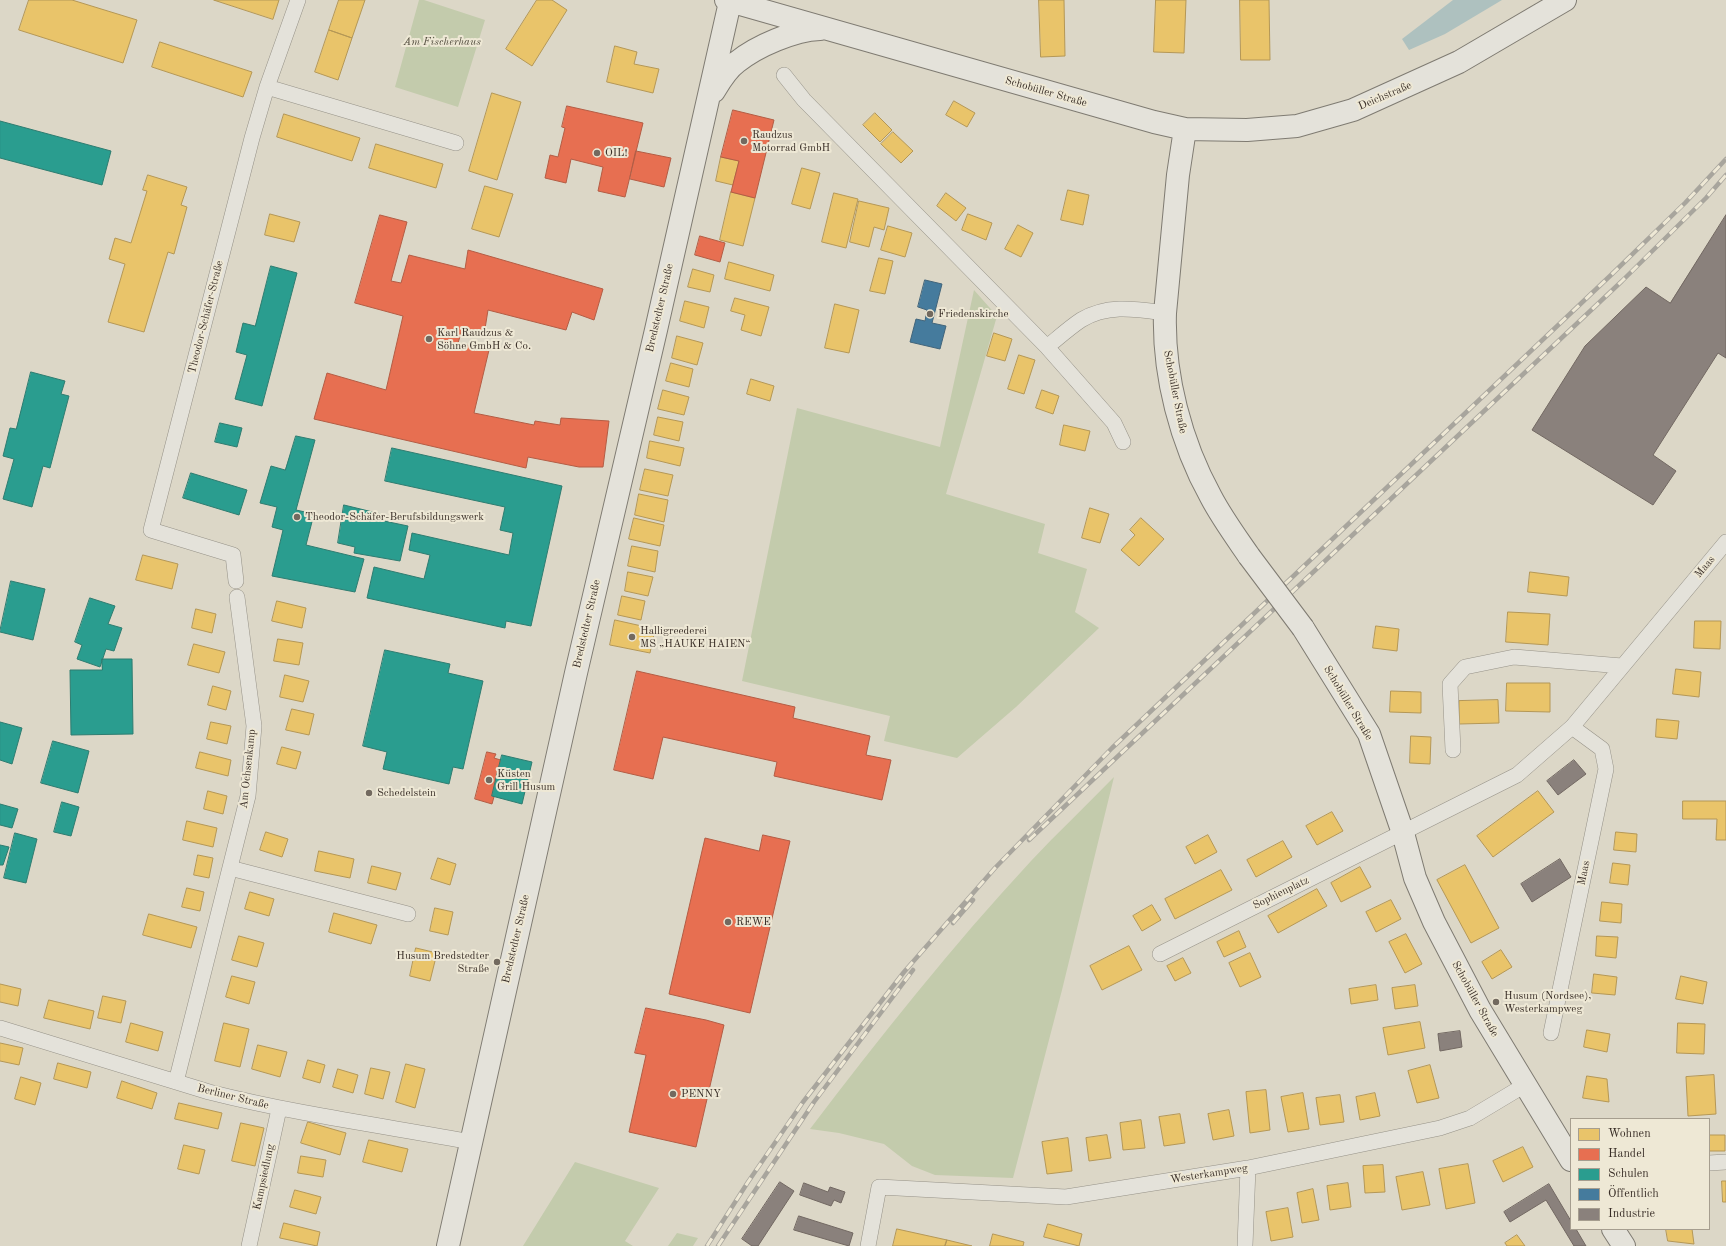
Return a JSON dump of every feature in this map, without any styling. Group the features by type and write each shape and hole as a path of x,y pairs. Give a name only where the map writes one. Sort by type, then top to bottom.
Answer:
{"main road":[{"name":"Deichstraße","path":"1185,129 1247,130 1284,128 1297,126 1353,110 1459,62 1565,0"},
{"name":"Schobüller Straße","path":"728,1 832,29 892,48 1154,122 1185,129 1177,182 1164,333 1170,375 1178,415 1187,448 1211,498 1249,556 1303,628 1369,734 1403,832 1415,878 1434,922 1480,1010 1570,1158"},
{"name":"Bredstedter Straße","path":"448,1246 472,1142 503,994 707,100 728,1"},
{"path":"707,100 728,71 736,62 746,56 778,39 793,33 813,29 832,29"},
{"path":"1614,1230 1624,1246"}],"street":[{"name":"Theodor-Schäfer-Straße","path":"236,581 233,555 151,530 252,138 267,87 298,0"},
{"path":"784,75 804,100 1047,347 1114,423 1123,442"},
{"path":"267,87 456,143"},
{"path":"1047,347 1081,320 1102,311 1132,308 1165,313"},
{"name":"Maas","path":"1403,832 1517,775 1572,728 1726,542"},
{"name":"Am Ochsenkamp","path":"176,1082 248,796 254,726 237,597"},
{"path":"1452,750 1450,684 1465,667 1514,657 1622,666"},
{"name":"Maas","path":"1551,1033 1606,768 1602,749 1572,728"},
{"name":"Sophienplatz","path":"1160,954 1403,832"},
{"path":"230,868 408,914"},
{"name":"Berliner Straße","path":"0,1028 209,1092 279,1108 472,1142"},
{"name":"Westerkampweg","path":"868,1246 879,1187 1066,1197 1248,1168 1440,1128 1470,1118 1525,1085"},
{"name":"Kampsiedlung","path":"249,1246 279,1108"},
{"path":"1710,1163 1726,1162"},
{"path":"1246,1246 1248,1168"}],"green space":[{"name":"Am Fischerhaus","path":"419,0 424,0 485,20 458,107 395,87"},
{"path":"974,290 997,316 946,494 1045,524 1038,553 1087,569 1075,612 1099,628 1016,707 957,758 884,741 890,716 742,681 797,408 940,447"},
{"path":"1114,777 1062,990 1013,1178 935,1175 912,1166 884,1144 839,1133 810,1129 890,1026 973,926 1041,850"},
{"path":"575,1162 659,1188 625,1241 633,1246 523,1246"},
{"path":"677,1233 698,1238 693,1246 668,1246"}],"shaded area":[{"path":"1453,0 1502,0 1445,34 1409,50 1402,39"}],"building: Wohnen":[{"path":"29,0 72,0 137,20 123,63 19,30"},
{"path":"214,0 279,0 273,19"},
{"path":"339,0 365,0 352,38 329,30"},
{"path":"537,0 552,0 567,10 532,66 506,49"},
{"path":"1039,0 1064,0 1065,56 1041,57"},
{"path":"1156,0 1186,0 1184,53 1154,52"},
{"path":"1240,0 1269,0 1270,60 1241,60"},
{"path":"329,30 352,38 338,80 315,72"},
{"path":"160,42 252,72 243,97 152,67"},
{"path":"615,46 637,52 634,64 659,69 653,93 607,82"},
{"path":"492,93 521,102 497,180 469,171"},
{"path":"954,101 975,113 967,127 946,115"},
{"path":"875,113 892,130 880,142 863,125"},
{"path":"284,114 360,138 352,161 277,137"},
{"path":"893,132 913,151 901,163 881,144"},
{"path":"376,144 443,164 436,188 369,168"},
{"path":"721,157 739,161 733,185 716,181"},
{"path":"802,168 820,173 810,209 792,204"},
{"path":"148,175 187,187 181,205 187,207 174,254 168,252 144,332 108,322 125,264 109,259 115,238 131,243 147,191 143,190"},
{"path":"485,186 513,194 499,237 472,229"},
{"path":"1068,190 1089,195 1083,225 1061,220"},
{"path":"731,192 755,198 743,246 720,240"},
{"path":"834,193 858,199 846,248 822,242"},
{"path":"946,193 966,208 956,221 937,206"},
{"path":"859,201 889,208 884,230 874,227 869,247 850,242"},
{"path":"270,214 300,222 294,242 265,235"},
{"path":"968,214 992,223 986,240 962,230"},
{"path":"1018,225 1033,233 1021,257 1005,249"},
{"path":"888,226 912,233 905,257 881,250"},
{"path":"879,258 893,261 885,294 870,291"},
{"path":"729,262 774,275 770,291 725,279"},
{"path":"693,269 714,275 710,292 688,287"},
{"path":"735,298 769,307 761,336 741,330 745,315 731,311"},
{"path":"685,301 709,307 704,328 680,321"},
{"path":"835,304 859,310 849,353 825,348"},
{"path":"994,333 1012,339 1005,361 987,356"},
{"path":"677,336 703,343 697,365 672,358"},
{"path":"1019,355 1035,360 1024,394 1008,389"},
{"path":"671,363 693,369 689,387 666,381"},
{"path":"751,379 774,386 770,401 747,394"},
{"path":"663,390 689,397 684,415 658,409"},
{"path":"1042,390 1059,396 1053,414 1036,408"},
{"path":"658,417 683,422 679,441 654,435"},
{"path":"1064,425 1090,431 1085,451 1060,445"},
{"path":"650,441 684,448 680,466 647,458"},
{"path":"645,469 673,475 668,496 640,490"},
{"path":"639,494 668,500 664,522 635,515"},
{"path":"1090,508 1109,514 1100,543 1082,538"},
{"path":"634,518 664,525 660,546 629,539"},
{"path":"1141,518 1164,539 1139,566 1121,550 1135,535 1130,530"},
{"path":"632,546 658,551 655,572 628,566"},
{"path":"143,555 178,564 172,589 136,580"},
{"path":"628,572 653,577 648,596 625,591"},
{"path":"1530,572 1569,577 1567,596 1528,592"},
{"path":"622,596 645,601 641,620 618,615"},
{"path":"277,601 306,608 302,628 272,621"},
{"path":"196,609 216,614 212,633 192,628"},
{"path":"1508,612 1550,614 1548,645 1506,642"},
{"name":"Halligreederei MS „HAUKE HAIEN“","path":"615,620 655,629 650,653 610,645"},
{"path":"1695,621 1721,621 1720,649 1694,648"},
{"path":"1376,626 1399,629 1397,651 1373,648"},
{"path":"278,639 303,643 299,665 274,661"},
{"path":"194,644 225,652 219,673 188,665"},
{"path":"1676,669 1701,672 1699,697 1673,694"},
{"path":"285,675 309,681 303,702 280,697"},
{"path":"1507,683 1550,683 1550,712 1506,711"},
{"path":"213,686 231,691 226,710 208,705"},
{"path":"1391,691 1421,692 1421,713 1390,712"},
{"path":"1498,700 1499,723 1459,724 1459,701"},
{"path":"292,709 314,714 309,735 286,730"},
{"path":"1657,719 1679,721 1677,739 1656,737"},
{"path":"211,722 231,726 227,744 207,739"},
{"path":"1411,736 1431,737 1430,764 1410,763"},
{"path":"282,747 301,752 296,769 277,764"},
{"path":"200,752 231,760 228,776 196,768"},
{"path":"208,791 227,796 223,814 204,809"},
{"path":"1538,791 1554,812 1493,857 1477,836"},
{"path":"1683,801 1726,801 1726,840 1716,840 1717,819 1683,819"},
{"path":"1332,812 1343,831 1317,845 1306,826"},
{"path":"187,821 217,828 213,847 183,840"},
{"path":"266,832 288,839 282,857 260,850"},
{"path":"1616,832 1637,834 1636,852 1614,850"},
{"path":"1208,835 1217,852 1195,864 1186,847"},
{"path":"1283,841 1292,857 1256,877 1247,860"},
{"path":"319,851 354,859 350,878 315,871"},
{"path":"198,855 213,858 209,878 194,875"},
{"path":"438,858 456,864 450,885 431,879"},
{"path":"1613,863 1630,865 1628,885 1610,883"},
{"path":"1465,865 1499,928 1471,943 1437,880"},
{"path":"372,866 401,873 396,890 368,883"},
{"path":"1360,867 1371,887 1341,902 1331,883"},
{"path":"1221,870 1232,890 1175,919 1165,899"},
{"path":"187,888 204,892 200,911 182,907"},
{"path":"1317,889 1327,906 1278,933 1268,916"},
{"path":"250,892 274,899 269,916 245,909"},
{"path":"1391,900 1401,919 1376,932 1366,912"},
{"path":"1602,902 1622,904 1621,923 1600,921"},
{"path":"1152,905 1161,920 1142,931 1133,916"},
{"path":"435,908 453,912 448,935 430,931"},
{"path":"334,913 377,925 371,944 329,932"},
{"path":"149,914 197,927 191,948 143,935"},
{"path":"1239,931 1246,947 1224,957 1217,942"},
{"path":"1406,934 1422,964 1405,973 1389,942"},
{"path":"239,936 264,943 257,967 232,960"},
{"path":"1597,936 1618,937 1616,958 1596,956"},
{"path":"1129,946 1142,970 1102,990 1090,966"},
{"path":"416,948 437,953 430,981 410,976"},
{"path":"1501,950 1512,967 1492,979 1482,962"},
{"path":"1250,953 1261,977 1240,987 1229,963"},
{"path":"1183,958 1191,973 1175,981 1167,966"},
{"path":"1594,974 1617,977 1615,995 1592,993"},
{"path":"232,976 255,982 249,1004 226,997"},
{"path":"1681,976 1707,982 1703,1004 1676,999"},
{"path":"0,984 21,989 18,1006 0,1002"},
{"path":"1376,985 1378,1000 1351,1004 1349,989"},
{"path":"1415,985 1418,1006 1395,1009 1392,988"},
{"path":"103,996 126,1001 121,1023 98,1018"},
{"path":"49,1000 94,1011 90,1029 44,1018"},
{"path":"1420,1022 1425,1048 1388,1055 1383,1028"},
{"path":"131,1023 163,1032 158,1051 126,1042"},
{"path":"224,1023 249,1029 240,1067 215,1061"},
{"path":"1678,1023 1705,1024 1704,1054 1677,1053"},
{"path":"1587,1030 1610,1034 1607,1052 1584,1047"},
{"path":"0,1043 23,1048 19,1065 0,1061"},
{"path":"258,1045 287,1052 280,1077 252,1069"},
{"path":"308,1060 325,1065 320,1083 303,1078"},
{"path":"58,1063 91,1072 87,1088 54,1079"},
{"path":"406,1064 425,1069 415,1108 396,1102"},
{"path":"1430,1065 1439,1098 1417,1103 1408,1071"},
{"path":"371,1068 390,1072 383,1099 365,1094"},
{"path":"338,1069 358,1075 353,1093 333,1087"},
{"path":"1714,1075 1716,1114 1688,1116 1686,1077"},
{"path":"1587,1076 1607,1079 1609,1102 1583,1098"},
{"path":"21,1077 41,1083 35,1105 15,1099"},
{"path":"122,1081 157,1093 152,1109 117,1098"},
{"path":"1266,1090 1270,1130 1250,1133 1246,1092"},
{"path":"1303,1093 1309,1129 1288,1132 1281,1097"},
{"path":"1375,1093 1380,1116 1360,1120 1356,1097"},
{"path":"1340,1095 1344,1122 1320,1125 1316,1098"},
{"path":"179,1103 222,1113 218,1129 175,1119"},
{"path":"1229,1110 1234,1136 1213,1140 1208,1114"},
{"path":"1180,1114 1185,1143 1164,1146 1159,1117"},
{"path":"1141,1120 1145,1148 1123,1150 1120,1123"},
{"path":"308,1122 346,1133 340,1155 301,1143"},
{"path":"241,1123 264,1128 255,1166 232,1161"},
{"path":"1107,1135 1111,1158 1089,1161 1086,1138"},
{"path":"1710,1135 1725,1135 1725,1151 1710,1151"},
{"path":"1068,1138 1072,1171 1047,1174 1042,1142"},
{"path":"369,1140 408,1149 402,1172 363,1162"},
{"path":"184,1145 205,1150 199,1174 178,1169"},
{"path":"1523,1147 1533,1167 1503,1182 1493,1161"},
{"path":"301,1156 326,1160 323,1177 298,1173"},
{"path":"1468,1164 1475,1203 1446,1209 1439,1169"},
{"path":"1383,1165 1385,1192 1365,1193 1363,1166"},
{"path":"1423,1172 1430,1205 1402,1210 1396,1177"},
{"path":"1722,1181 1726,1181 1726,1202 1723,1202"},
{"path":"1348,1183 1351,1207 1330,1210 1327,1186"},
{"path":"1313,1189 1319,1220 1302,1223 1297,1193"},
{"path":"295,1190 321,1197 316,1214 290,1207"},
{"path":"1288,1208 1293,1237 1271,1241 1266,1212"},
{"path":"284,1223 320,1232 317,1246 280,1238"},
{"path":"1048,1224 1082,1234 1079,1246 1044,1237"},
{"path":"897,1229 947,1240 945,1246 893,1246"},
{"path":"1666,1230 1692,1230 1694,1244 1668,1241"},
{"path":"993,1234 1024,1242 1023,1246 990,1246"},
{"path":"1517,1235 1525,1246 1507,1246 1505,1243"},
{"path":"947,1240 972,1246 945,1246"}],"building: Handel":[{"name":"OIL!","path":"567,106 643,123 625,197 598,191 603,167 571,159 566,183 545,178 550,155 558,157 565,128 562,127"},
{"path":"733,110 774,120 755,198 731,192 739,161 721,157"},
{"path":"636,151 671,158 664,187 630,179"},
{"name":"Karl Raudzus & Söhne GmbH & Co.","path":"380,215 407,222 391,281 401,283 409,255 465,269 468,250 603,289 594,320 572,312 566,330 488,310 484,335 462,330 458,343 489,350 474,413 534,425 535,421 560,425 561,418 609,421 603,467 579,467 528,457 526,468 314,419 327,373 386,390 403,316 355,303"},
{"path":"700,236 725,243 720,262 695,255"},
{"path":"637,671 795,707 793,718 870,736 866,755 891,760 882,800 774,776 777,762 663,737 653,779 614,770"},
{"name":"Küsten Grill Husum","path":"487,752 496,754 494,758 504,761 492,804 475,799"},
{"name":"REWE","path":"763,835 790,841 750,1013 669,994 705,838 759,851"},
{"name":"PENNY","path":"646,1008 724,1025 696,1147 629,1132 646,1055 635,1053"}],"building: Schulen":[{"path":"0,121 111,151 102,185 0,158"},
{"path":"271,266 297,273 262,406 235,399 247,355 236,352 243,323 255,326"},
{"path":"31,372 65,381 61,394 69,396 50,468 43,466 32,507 3,499 14,459 3,456 10,428 16,429"},
{"path":"220,423 242,428 237,447 215,442"},
{"path":"296,436 315,440 296,510 314,514 306,545 364,559 355,592 272,576 283,530 272,527 277,507 260,503 271,466 285,470"},
{"path":"392,448 562,486 531,626 506,621 505,628 367,598 374,567 424,579 430,555 409,550 412,533 509,555 513,533 500,530 505,507 385,481"},
{"path":"191,473 247,490 239,515 183,498"},
{"path":"344,505 385,515 384,521 408,526 400,561 354,553 355,547 338,543"},
{"path":"11,581 45,589 33,640 0,632"},
{"path":"90,598 115,606 108,624 122,628 114,651 106,649 100,667 77,659 82,645 75,642"},
{"path":"385,650 450,664 448,673 483,681 463,769 453,767 449,784 383,769 387,752 363,746"},
{"path":"102,659 132,659 133,734 71,735 70,670 102,670"},
{"path":"0,722 22,728 12,764 0,760"},
{"path":"53,741 89,751 78,793 41,783"},
{"path":"502,755 532,762 522,804 492,796"},
{"path":"62,802 79,807 71,836 54,832"},
{"path":"0,804 18,809 12,828 0,825"},
{"path":"15,833 37,839 26,883 4,878"},
{"path":"0,845 9,847 3,865 0,865"}],"building: Öffentlich":[{"name":"Friedenskirche","path":"925,280 942,284 932,323 946,326 940,349 910,342 916,319 925,321 927,310 918,307"}],"building: Industrie":[{"path":"1726,215 1726,358 1718,353 1653,455 1676,471 1653,505 1532,430 1585,346 1646,287 1670,303"},
{"path":"1574,760 1586,774 1558,795 1547,781"},
{"path":"1560,859 1571,877 1532,902 1521,884"},
{"path":"1460,1031 1462,1047 1440,1051 1438,1034"},
{"path":"780,1182 794,1191 758,1246 752,1246 742,1239"},
{"path":"804,1183 828,1192 830,1187 845,1192 841,1203 834,1200 831,1206 800,1195"},
{"path":"1549,1184 1570,1219 1570,1230 1577,1230 1586,1246 1574,1246 1546,1200 1510,1222 1504,1212"},
{"path":"799,1216 853,1233 849,1246 794,1230"}],"railway":[{"path":"707,1246 748,1182 803,1102 904,972 995,868 1112,748 1611,275 1685,203 1726,159"},
{"path":"1029,840 1622,281 1706,198 1726,175"},
{"path":"953,923 973,900"},
{"path":"718,1246 814,1102 913,970"}],"place":[{"name":"Raudzus Motorrad GmbH","path":"744,141"},
{"name":"OIL!","path":"597,153"},
{"name":"Friedenskirche","path":"930,314"},
{"name":"Karl Raudzus & Söhne GmbH & Co.","path":"429,339"},
{"name":"Theodor-Schäfer-Berufsbildungswerk","path":"297,517"},
{"name":"Halligreederei MS „HAUKE HAIEN“","path":"632,637"},
{"name":"Küsten Grill Husum","path":"489,780"},
{"name":"Schedelstein","path":"369,793"},
{"name":"REWE","path":"728,922"},
{"name":"Husum Bredstedter Straße","path":"497,962"},
{"name":"Husum (Nordsee), Westerkampweg","path":"1496,1002"},
{"name":"PENNY","path":"673,1094"}]}
